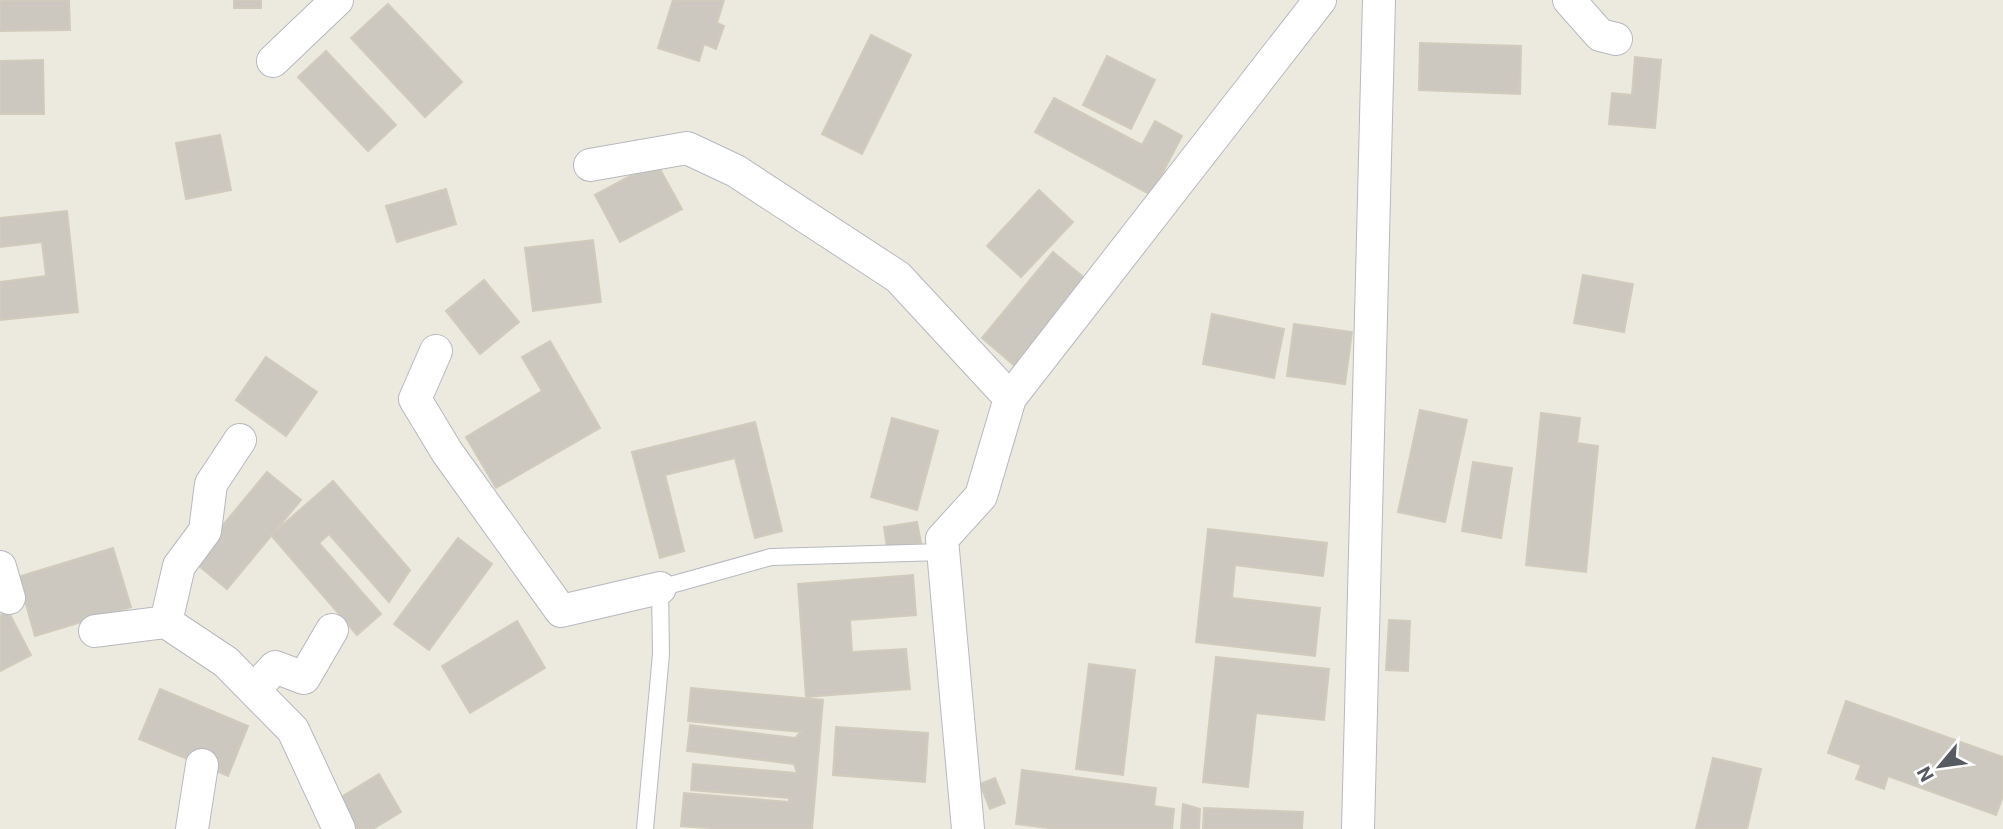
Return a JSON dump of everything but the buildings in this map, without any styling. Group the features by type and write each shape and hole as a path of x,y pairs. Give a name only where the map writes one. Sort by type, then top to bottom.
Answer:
{"street":[{"path":"273,61 337,0"},
{"path":"968,829 942,539 981,496 1010,398 1320,0"},
{"path":"1358,829 1379,0"},
{"path":"1569,0 1601,35 1616,39"},
{"path":"590,165 687,148 736,171 898,277 1010,398"},
{"path":"436,351 415,399 447,452 561,611 660,589"},
{"path":"166,622 179,566 205,531 211,484 240,440"},
{"path":"0,567 9,598"},
{"path":"95,631 166,622 226,662 293,730 339,829"},
{"path":"254,690 275,667 304,678 332,630"},
{"path":"192,829 202,765"}],"lane":[{"path":"645,829 662,654 660,589 771,557 943,552"}]}
